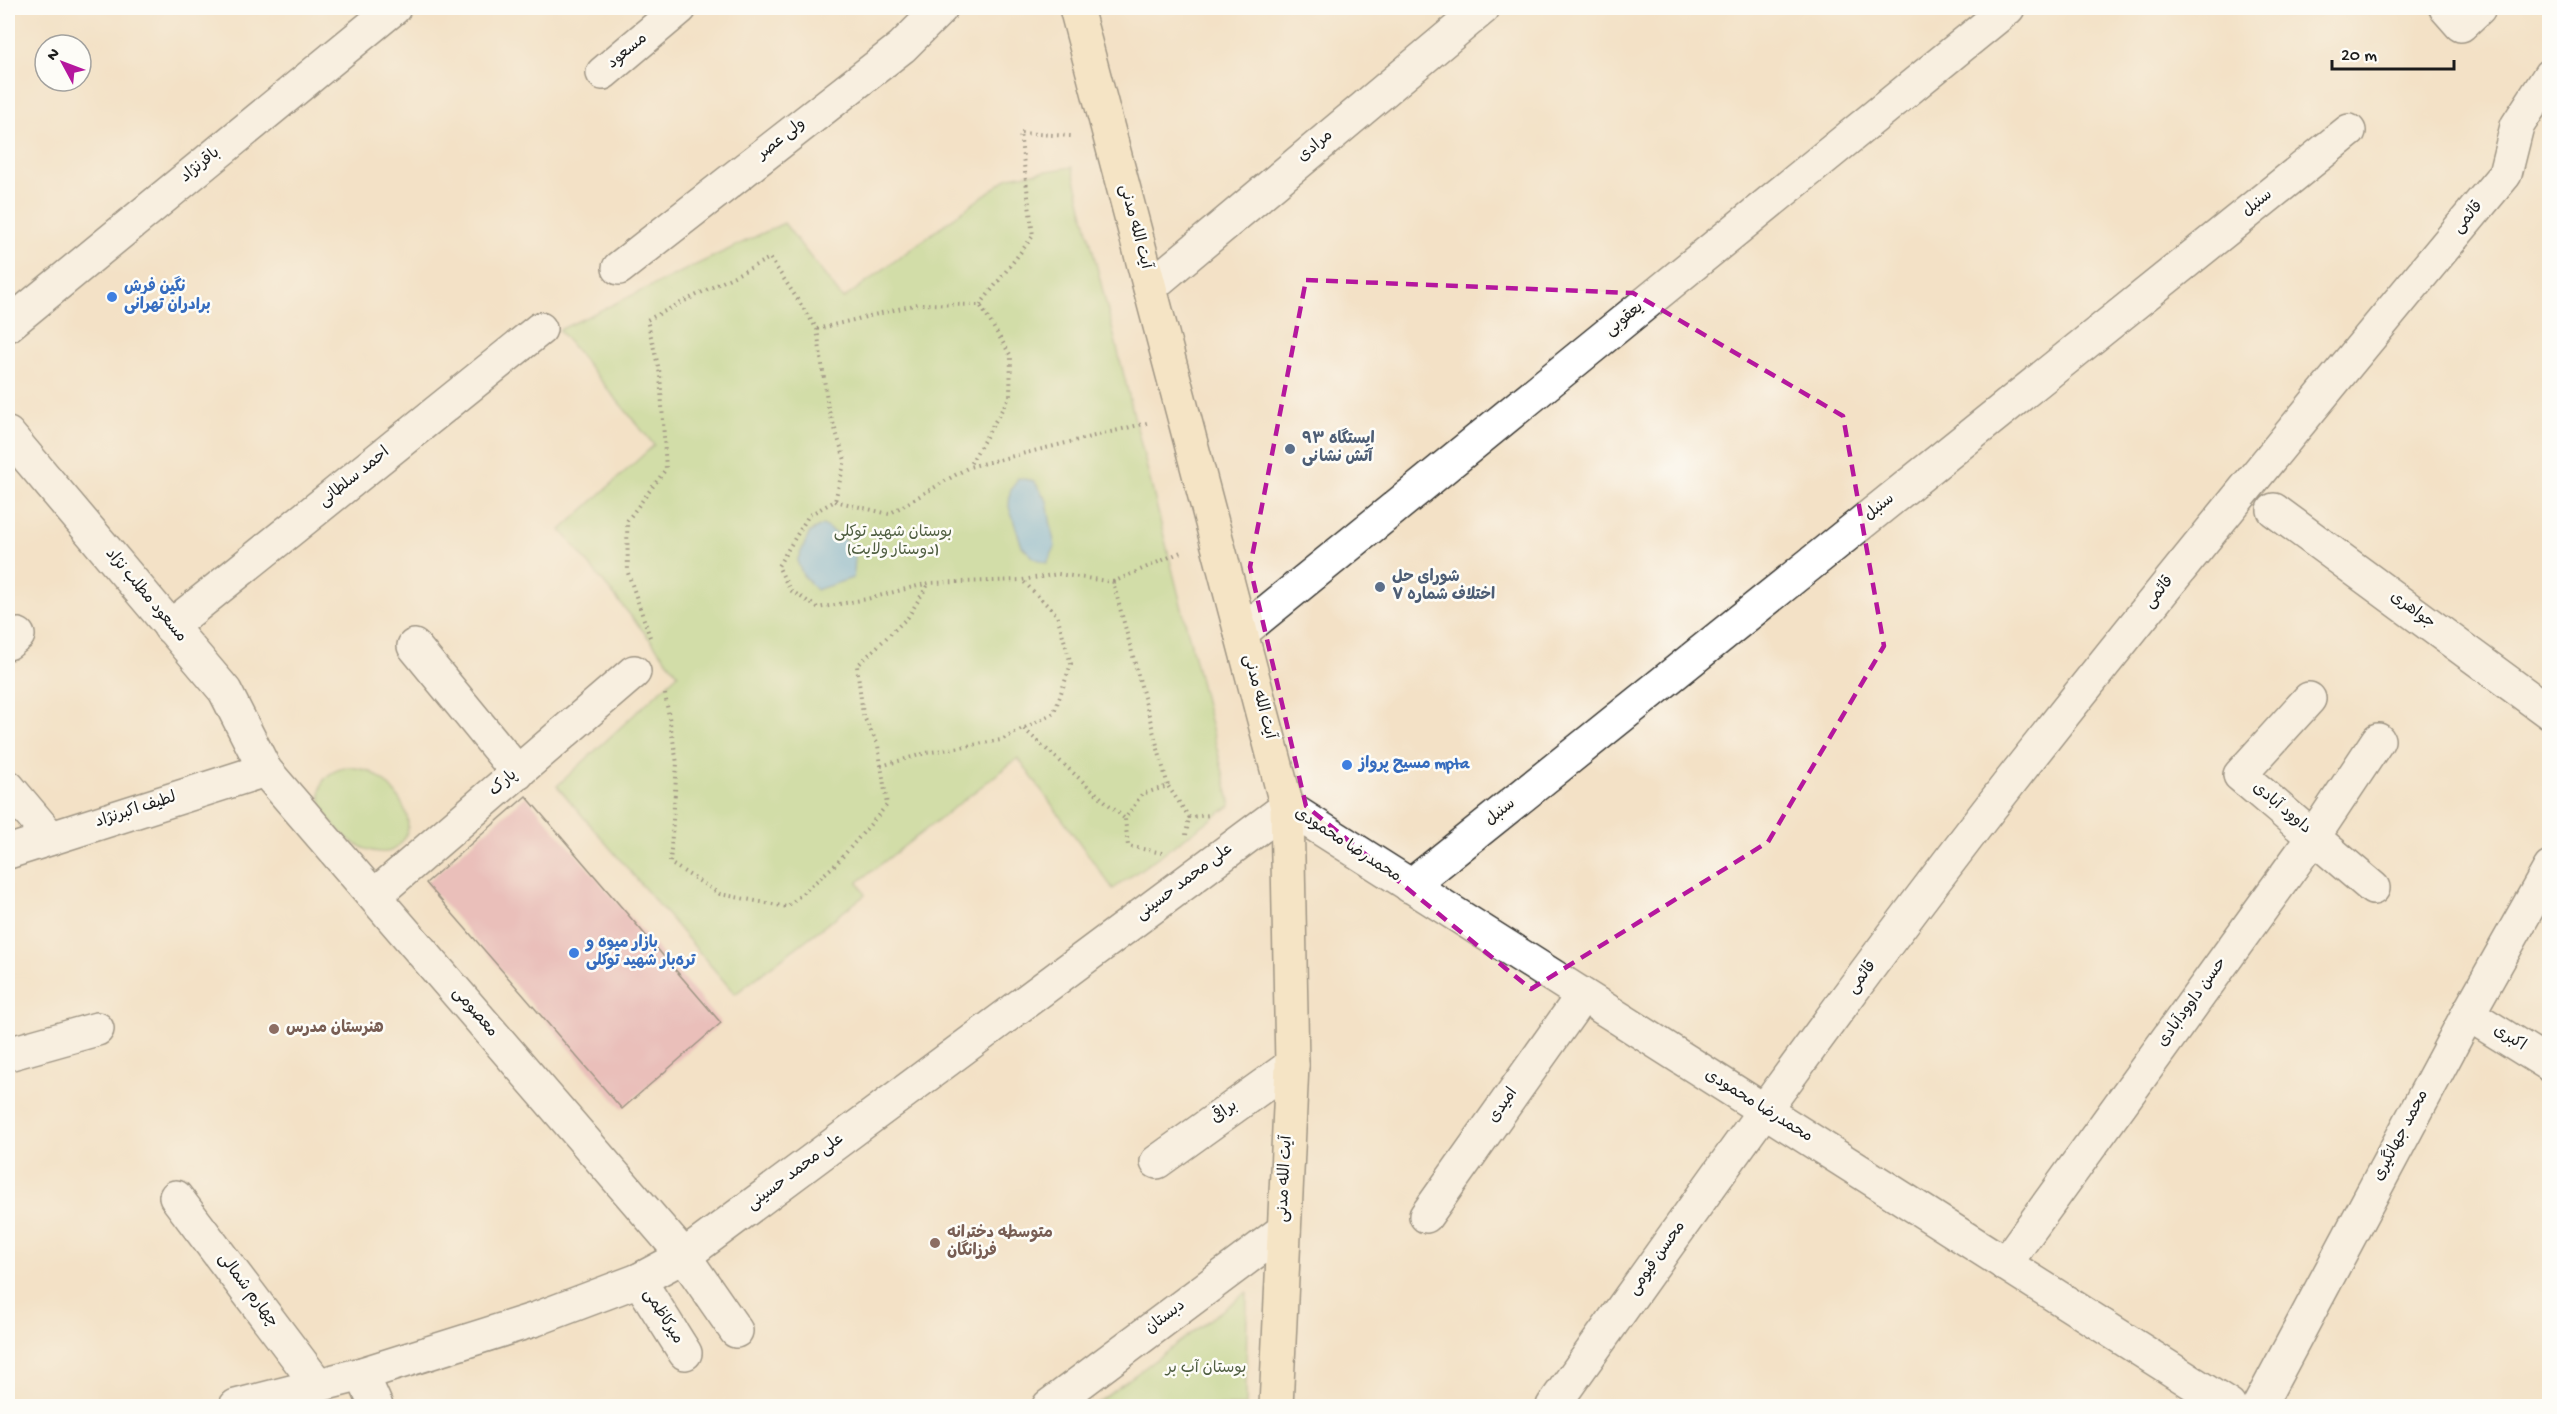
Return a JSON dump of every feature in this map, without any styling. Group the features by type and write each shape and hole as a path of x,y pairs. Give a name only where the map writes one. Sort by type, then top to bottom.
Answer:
{"main road":[{"name":"آیت الله مدنی","path":"1076,8 1287,807 1292,1065 1276,1407"}],"street":[{"name":"باقرنژاد","path":"8,325 394,8"},
{"name":"مسعود","path":"603,73 680,8"},
{"name":"ولی عصر","path":"619,268 902,46 941,8"},
{"name":"مرادی","path":"1150,286 1483,8"},
{"name":"یعقوبی","path":"1241,633 2008,8"},
{"path":"2446,8 2461,25 2479,8"},
{"name":"قائمی","path":"1763,1111 2009,784 2242,491 2505,174 2517,126 2550,75"},
{"name":"سنبل","path":"1410,886 2349,130"},
{"name":"احمد سلطانی","path":"171,627 540,329"},
{"name":"مسعود مطلب نژاد","path":"8,434 225,691 265,770"},
{"name":"جواهری","path":"2274,510 2550,713"},
{"path":"414,646 518,773"},
{"name":"پارک","path":"374,896 634,672"},
{"name":"داوود آبادی","path":"2309,699 2240,775 2373,888"},
{"name":"حسن داوودآبادی","path":"2005,1264 2314,836 2378,740"},
{"name":"لطیف اکبرنژاد","path":"8,852 265,770"},
{"name":"معصومی","path":"265,770 684,1256 736,1331"},
{"path":"8,787 51,838"},
{"name":"محمدرضا محمودی","path":"1287,807 2229,1407"},
{"name":"علی محمد حسینی","path":"236,1407 362,1374 536,1319 639,1280 684,1256 1287,807"},
{"name":"محمد جهانگیری","path":"2259,1407 2468,1014 2546,881"},
{"name":"امیدی","path":"1426,1216 1582,996"},
{"name":"اکبری","path":"2468,1014 2550,1065"},
{"path":"8,1054 97,1029"},
{"name":"براقی","path":"1157,1162 1292,1065"},
{"name":"محسن قیومی","path":"1553,1407 1763,1111"},
{"name":"چهارم شمالی","path":"176,1197 318,1385"},
{"name":"دبستان","path":"1049,1407 1284,1230"},
{"name":"میرکاظمی","path":"639,1280 685,1353"},
{"path":"362,1374 376,1407"}],"path":[{"path":"980,305 1033,236 1020,133 1111,139"},
{"path":"835,501 845,460 828,407 817,329 770,258 647,320 660,374 666,469 627,521 628,573 651,641 634,672 664,687 677,764 670,863 720,894 787,907 837,863 887,805 879,745 863,716 857,666 908,617 930,583"},
{"path":"817,329 918,304 980,305"},
{"path":"969,467 1010,396 1011,356 980,305"},
{"path":"1183,413 969,467 889,514 835,501 809,515 778,566 790,590 818,608 867,599 930,583 1022,580 1058,574 1113,582 1215,537"},
{"path":"881,766 926,753 1001,740 1054,713 1071,664 1057,615 1022,580"},
{"path":"1113,582 1168,786 1189,817 1186,838"},
{"path":"1024,729 1125,819"},
{"path":"1168,786 1142,794 1125,819 1128,846 1163,854 1171,848"},
{"path":"1189,817 1221,814"}],"highlighted area":[{"path":"1306,280 1633,293 1843,416 1884,646 1768,842 1531,989 1306,806 1250,567"}],"green space":[{"name":"بوستان شهید توکلی (دوستار ولایت)","path":"1072,167 1231,805 1113,889 1018,758 858,882 865,895 735,994 557,786 678,674 561,530 654,445 559,330 784,223 843,299 1009,177"},
{"path":"349,767 371,772 388,785 402,804 408,825 406,835 394,849 383,852 364,848 335,827 326,812 320,798 322,784 331,773"},
{"name":"بوستان آب بر","path":"1247,1292 1246,1406 1093,1406"}],"water":[{"path":"1018,478 1034,481 1047,501 1055,547 1047,563 1034,558 1022,546 1009,507 1010,492"},
{"path":"823,525 846,541 853,551 853,578 816,590 803,575 797,561 810,532"}],"building":[{"name":"بازار میوه و تره‌بار شهید توکلی","path":"526,796 721,1023 622,1109 426,883"}],"place":[{"name":"نگین فرش برادران تهرانی","path":"112,297"},
{"name":"ایستگاه ۹۳ آتش نشانی","path":"1290,449"},
{"name":"شورای حل اختلاف شماره ۷","path":"1380,587"},
{"name":"مسیح پرواز mpta","path":"1347,765"},
{"name":"بازار میوه و تره‌بار شهید توکلی","path":"574,953"},
{"name":"هنرستان مدرس","path":"274,1029"},
{"name":"متوسطه دخترانه فرزانگان","path":"935,1243"}]}
